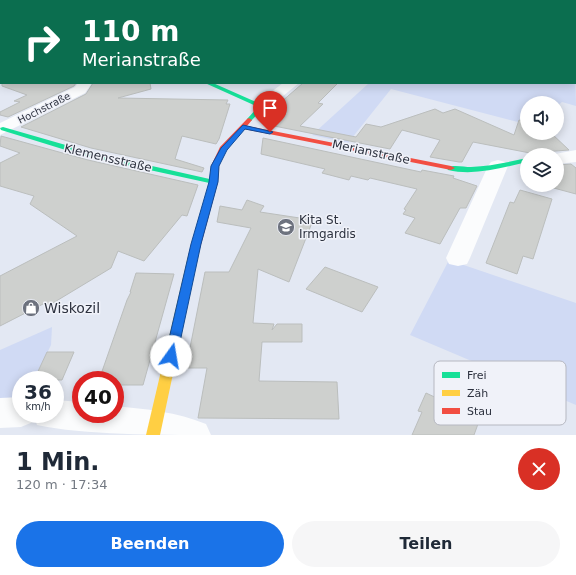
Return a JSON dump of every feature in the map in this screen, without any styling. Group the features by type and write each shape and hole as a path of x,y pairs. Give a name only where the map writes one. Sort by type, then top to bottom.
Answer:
{"street":[{"path":"63,84 83,85"},
{"path":"210,84 262,106"},
{"path":"154,431 196,244 214,182 215,166 223,149 262,106 291,84"},
{"name":"Hochstraße","path":"2,129 80,90 83,85"},
{"name":"Merianstraße","path":"243,127 459,170 498,166 520,161"},
{"name":"Klemensstraße","path":"2,129 88,154 214,182"},
{"path":"564,157 576,156"},
{"path":"458,258 498,166"},
{"path":"0,413 12,412"},
{"path":"64,416 154,431 194,435"}],"shaded area":[{"path":"368,84 575,84 576,106 564,103 564,96 520,96 520,120 518,122 391,89 348,143 312,135"},
{"path":"449,260 576,303 576,405 566,401 566,361 472,361 410,335"},
{"path":"52,327 51,345 38,371 12,371 12,398 0,398 0,350"}],"building":[{"path":"2,84 75,84 74,86 8,117 0,115 0,112 20,102 14,101 27,95 2,86"},
{"path":"92,84 150,84 151,89 118,98 228,100 226,104 230,104 216,144 182,136 175,159 204,168 202,172 91,148 21,127 86,94"},
{"path":"302,84 337,84 318,103 323,104 300,126 356,137 366,124 381,127 435,109 443,113 455,109 514,135 520,120 520,140 558,140 569,150 564,150 564,148 520,148 520,151 473,142 462,162 459,162 430,157 440,140 402,130 390,149 264,124 265,116"},
{"path":"1,136 88,160 198,185 187,216 182,215 144,261 118,251 111,268 48,306 45,303 0,326 0,276 77,236 30,204 34,196 0,186 0,163 20,153 0,146"},
{"path":"263,138 421,172 422,170 454,176 453,178 477,186 466,208 460,208 440,244 405,233 415,218 403,214 406,210 404,209 417,189 370,178 368,180 351,176 349,180 322,173 325,169 261,154"},
{"path":"564,164 571,164 576,168 576,194 564,191"},
{"path":"520,190 520,192 527,192 552,199 533,259 523,256 517,274 486,263 510,202 514,203"},
{"path":"247,200 264,206 260,212 313,220 289,282 258,269 253,323 274,324 272,330 277,324 302,324 302,342 262,342 259,381 337,382 339,419 198,418 207,368 186,368 205,272 229,272 251,228 217,222 220,206 242,210"},
{"path":"325,267 378,287 362,312 306,289"},
{"path":"136,273 174,274 143,385 124,385 124,371 102,371"},
{"path":"47,352 74,352 64,375 64,371 38,371"},
{"path":"426,393 434,397 434,425 478,425 474,435 412,435 422,412 418,411"}],"traffic: fast":[{"path":"210,84 262,106 249,120"},
{"path":"3,129 88,154 214,182"},
{"path":"451,168 470,170 520,162"}],"traffic: slow":[{"path":"153,435 193,256"}],"traffic: jam":[{"path":"193,256 214,182 215,166 223,149 249,120"},
{"path":"243,127 451,168"}],"place":[{"name":"Kita St. Irmgardis","path":"286,227"},
{"name":"Wiskozil","path":"31,308"}],"route":[{"path":"171,356 196,244 214,182 215,166 223,149 243,127 270,132"}]}
